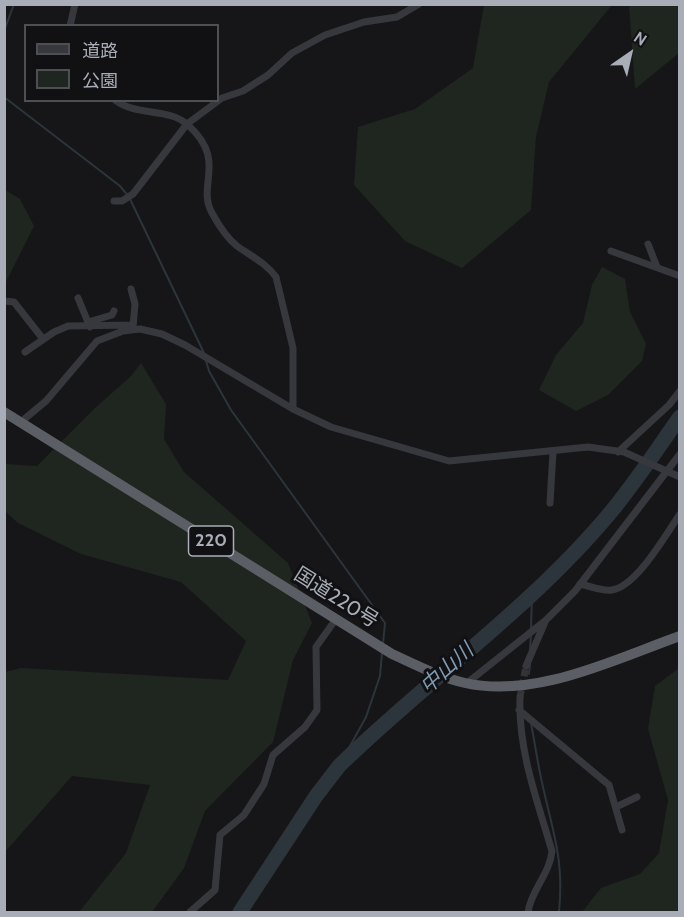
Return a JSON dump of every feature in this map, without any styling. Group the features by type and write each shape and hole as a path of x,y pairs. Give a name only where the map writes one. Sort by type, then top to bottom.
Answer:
{"highway":[{"name":"国道220号","path":"4,412 22,421 392,654 420,667 467,683 513,685 552,681 680,636"}],"street":[{"path":"70,24 75,4"},
{"path":"219,100 243,90 268,75 292,53 325,35 364,22 397,17 419,4"},
{"path":"118,102 134,111 174,117 188,124 209,157 211,166 207,200 211,212 235,244 270,268 276,277 294,348 293,409"},
{"path":"114,201 122,201 133,194 188,124 217,102"},
{"path":"648,244 657,267"},
{"path":"611,251 680,276"},
{"path":"131,289 135,304 133,327"},
{"path":"78,298 89,324"},
{"path":"4,301 14,302 43,339"},
{"path":"89,324 112,315 114,311"},
{"path":"25,352 43,339 68,326 89,324 133,327 162,334 185,345 293,409 332,427 449,461 588,447 630,454 680,477"},
{"path":"22,421 46,401 97,341 133,327"},
{"path":"618,452 669,405 680,391"},
{"path":"550,503 553,452"},
{"path":"467,683 546,620 580,584 665,470 680,454"},
{"path":"580,584 607,590 623,585 646,562 680,514"},
{"path":"190,912 215,890 220,835 244,815 264,784 273,755 305,727 317,710 316,647 336,619"},
{"path":"526,666 546,620"},
{"path":"520,697 522,747 552,851 551,862 529,902 528,912"},
{"path":"519,710 609,785 622,830"},
{"path":"616,807 637,797"}],"green space":[{"path":"484,5 612,5 549,82 536,137 531,210 462,268 405,241 354,185 358,127 415,109 473,68"},
{"path":"629,5 679,5 679,53 635,89"},
{"path":"5,190 20,199 34,226 5,284"},
{"path":"602,267 625,279 630,312 646,344 642,361 608,395 576,411 539,390 556,355 583,323 592,285"},
{"path":"141,363 166,404 164,439 184,472 288,563 312,623 293,660 273,742 205,811 184,868 152,912 79,912 126,853 150,785 72,776 5,852 5,672 21,668 228,680 246,641 181,582 81,554 18,523 5,511 5,464 37,466 131,376"},
{"path":"679,668 679,912 582,912 601,888 640,874 659,853 668,800 648,729 655,686"}],"waterway":[{"path":"4,31 14,4"},
{"path":"4,97 120,186 129,197 204,353"},
{"path":"206,361 209,371 231,410 385,623 383,644"},
{"name":"中山川","path":"240,912 316,796 339,766 547,581 619,502 680,417"},
{"path":"531,629 532,593"},
{"path":"530,650 531,635"},
{"path":"339,766 366,717 380,676 382,653"},
{"path":"529,674 530,665"},
{"path":"531,723 557,849 560,878 559,912"}],"tunnel":[{"path":"520,697 526,666"}]}
